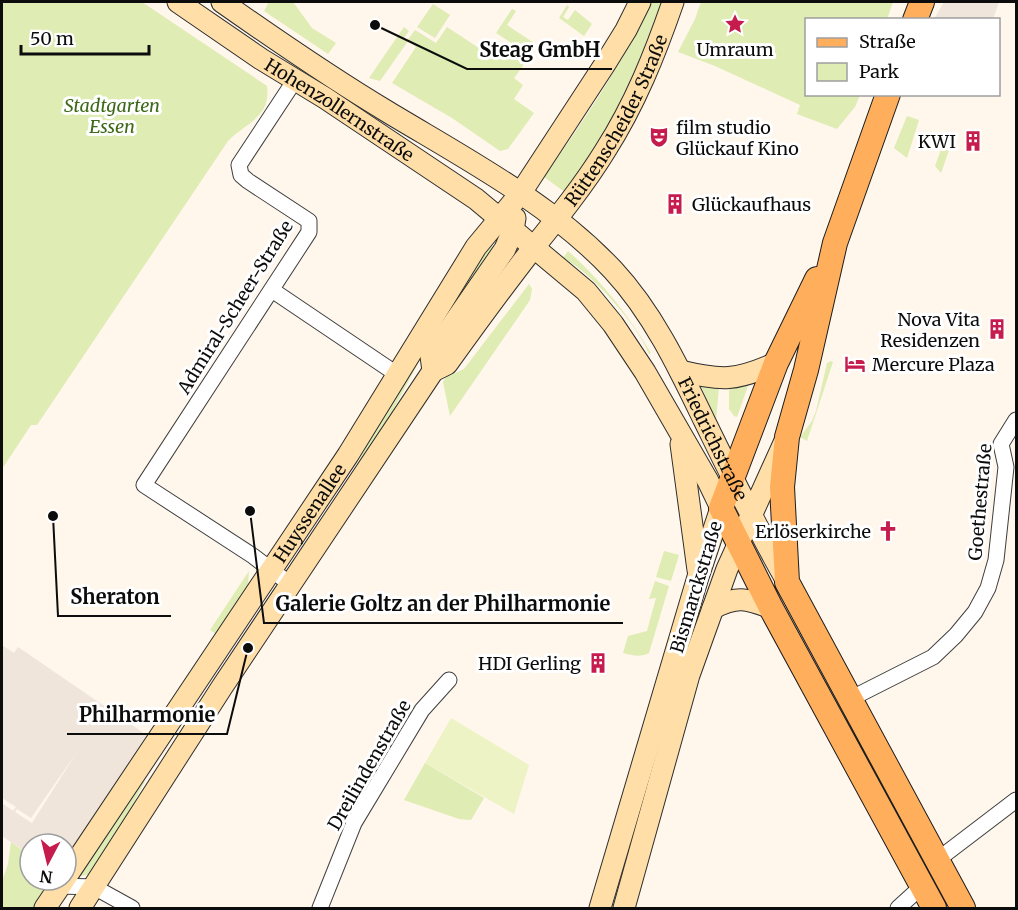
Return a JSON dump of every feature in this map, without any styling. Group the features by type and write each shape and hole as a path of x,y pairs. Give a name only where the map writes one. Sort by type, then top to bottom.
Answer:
{"main road":[{"name":"Hohenzollernstraße","path":"178,2 468,194 512,212"},
{"name":"Hohenzollernstraße","path":"222,2 384,110 491,174 512,212"},
{"name":"Rüttenscheider Straße","path":"512,212 614,50 640,2"},
{"name":"Rüttenscheider Straße","path":"545,234 605,152 628,112 655,55 673,2"},
{"path":"916,18 922,2"},
{"name":"Bismarckstraße","path":"600,909 721,508 776,363 835,243 887,96"},
{"name":"Friedrichstraße","path":"512,212 545,234 580,238 614,272 653,323 680,371 750,515 963,909"},
{"name":"Friedrichstraße","path":"512,212 545,234 553,263 586,291 613,324 645,372 721,508 771,608 934,909"},
{"name":"Huyssenallee","path":"433,371 431,356 505,249 512,212"},
{"name":"Huyssenallee","path":"78,858 348,455 476,247 512,212"},
{"name":"Huyssenallee","path":"80,909 222,687 433,371 447,364 545,234"},
{"name":"Bismarckstraße","path":"624,909 689,675 738,543 787,437 806,370 835,243"},
{"path":"433,371 449,371 454,367 530,268 553,263"},
{"path":"680,371 724,379 754,373 776,363"},
{"path":"679,430 699,577"},
{"path":"787,437 782,487 788,582"},
{"path":"713,608 734,599 750,600 771,608"},
{"name":"Huyssenallee","path":"45,909 56,892"}],"street":[{"name":"Admiral-Scheer-Straße","path":"271,569 144,485 309,232 309,222 248,181 241,175 239,165 295,80"},
{"path":"272,290 398,375"},
{"name":"Goethestraße","path":"850,699 933,657 956,635 975,612 988,588 996,560 1006,467 1001,444 1017,420"},
{"path":"271,569 290,584"},
{"name":"Dreilindenstraße","path":"321,909 354,823 422,710 449,680"},
{"path":"936,861 1017,800"},
{"path":"78,884 94,887 132,909"},
{"path":"898,909 921,887"}],"green space":[{"name":"Stadtgarten Essen","path":"2,2 142,2 267,86 267,97 265,105 256,118 228,141 37,425 31,425 2,469"},
{"path":"269,2 293,2 312,28 336,43 328,54 264,11"},
{"path":"649,2 664,2 643,61 618,112 566,193 544,177 588,114 615,70"},
{"path":"701,2 893,2 887,18 805,18 805,96 860,96 855,107 837,129 797,114 800,105 715,66 678,52"},
{"path":"433,4 450,15 435,38 417,27"},
{"path":"567,5 569,7 563,17 568,20 575,10 592,24 584,36 559,18"},
{"path":"512,9 516,11 507,25 537,45 530,55 496,33"},
{"path":"404,27 409,31 404,38 407,41 415,30 436,43 447,27 485,52 493,40 526,62 514,78 523,85 514,99 534,113 508,149 500,151 452,118 392,83 416,47 408,41 380,81 369,78"},
{"path":"907,116 919,120 907,158 894,148"},
{"path":"946,136 953,139 941,173 935,166"},
{"path":"489,244 495,248 458,298 429,343 376,442 351,475 392,399"},
{"path":"568,251 614,299 635,329 599,286 563,258"},
{"path":"529,284 532,289 530,300 450,416 443,382 446,377 464,369"},
{"path":"635,329 651,353 649,354 643,342"},
{"path":"833,362 807,441 800,437 812,421 827,363"},
{"path":"749,383 737,417 734,416 729,409 729,387"},
{"path":"700,384 719,387 716,421"},
{"path":"664,551 679,555 671,581 656,577"},
{"path":"249,571 248,584 216,634 210,630"},
{"path":"655,581 669,586 649,653 639,656 623,653 628,636 647,631 656,598 649,599"},
{"path":"451,718 529,765 514,814 425,763"},
{"path":"425,763 484,798 471,820 459,819 404,800"},
{"path":"142,780 145,781 119,831 92,874 81,876 79,874"},
{"path":"11,842 18,847 18,892 45,892 34,908 2,908 2,881 8,864"}],"shaded area":[{"path":"944,2 999,2 993,18 935,18"},
{"path":"2,645 14,653 18,647 148,736 78,842 78,832 18,832 18,847 2,836 2,803 13,811 16,807 2,798","holes":["77,752 32,823 15,812 17,809 31,818"]}],"place":[{"name":"Umraum","path":"735,24"},
{"name":"Steag GmbH","path":"375,25"},
{"name":"film studio Glückauf Kino","path":"659,137"},
{"name":"KWI","path":"973,141"},
{"name":"Glückaufhaus","path":"675,204"},
{"name":"Nova Vita Residenzen","path":"997,329"},
{"name":"Mercure Plaza","path":"855,364"},
{"name":"Galerie Goltz an der Philharmonie","path":"250,511"},
{"name":"Sheraton","path":"53,516"},
{"name":"Erlöserkirche","path":"888,531"},
{"name":"Philharmonie","path":"248,648"},
{"name":"HDI Gerling","path":"598,663"}]}
